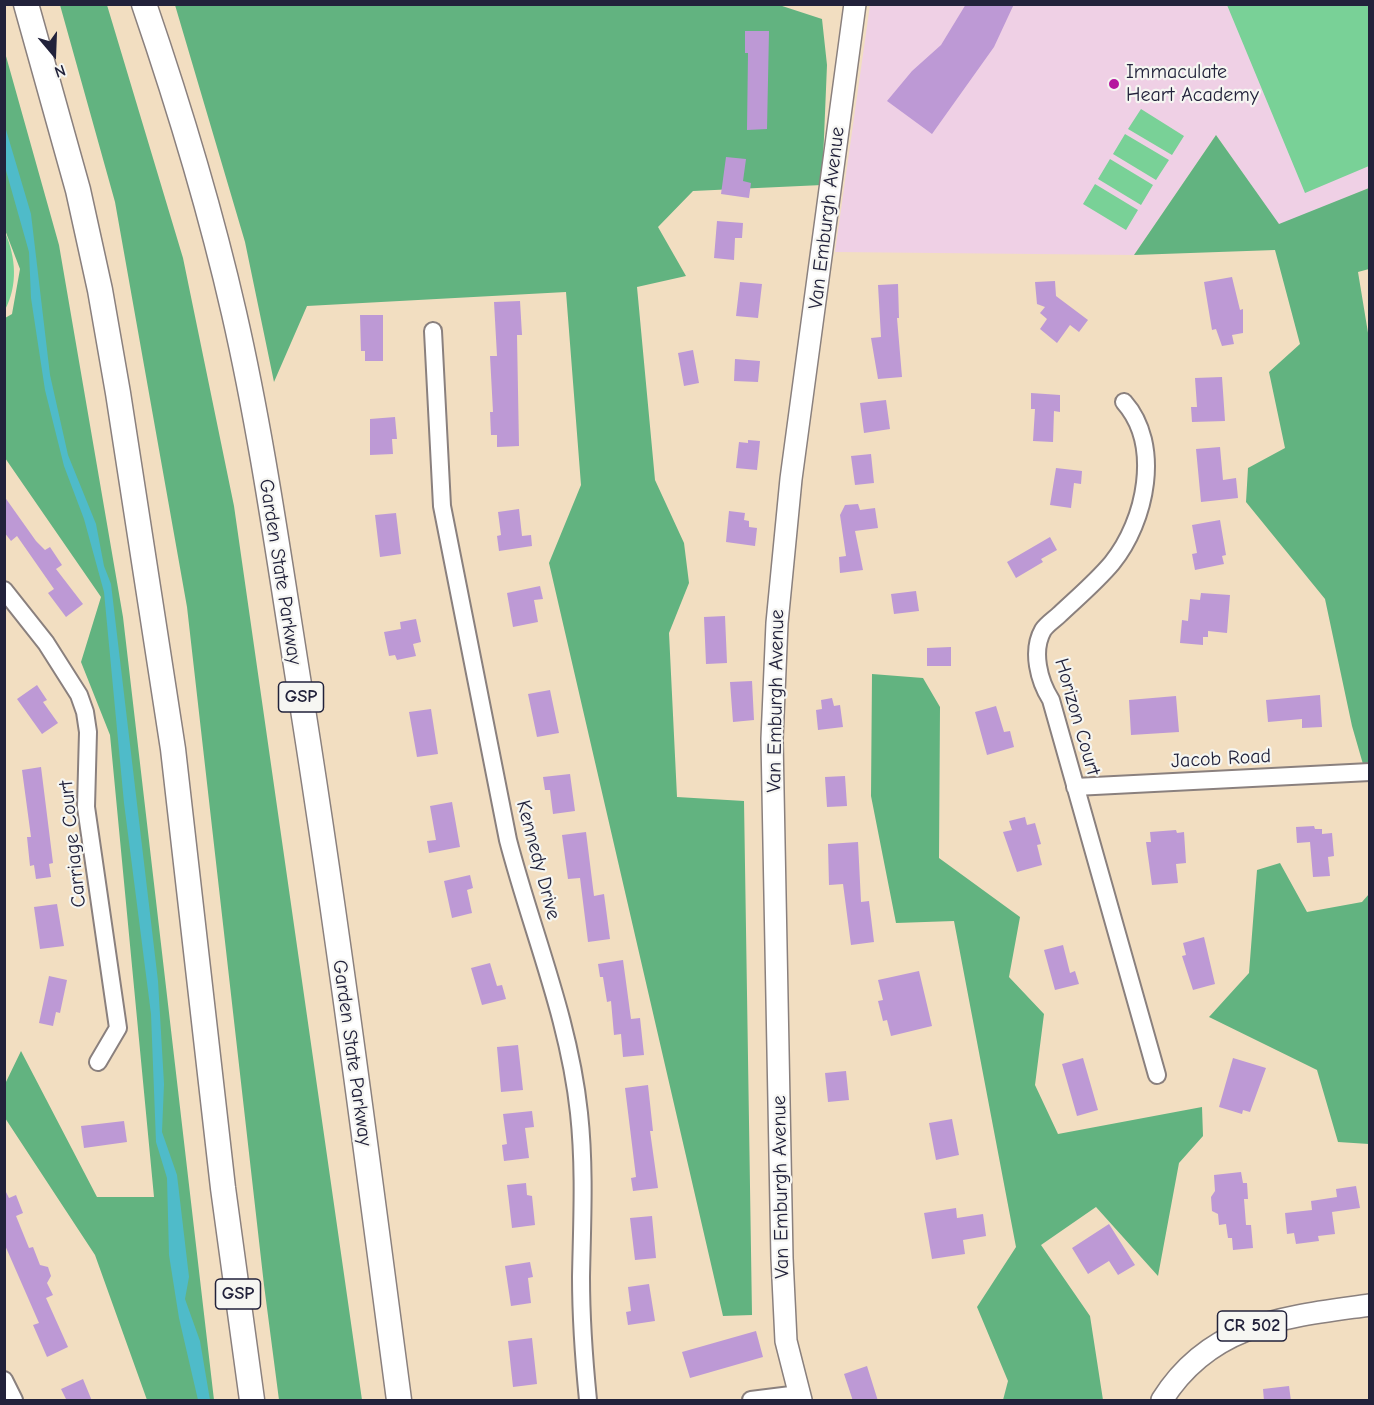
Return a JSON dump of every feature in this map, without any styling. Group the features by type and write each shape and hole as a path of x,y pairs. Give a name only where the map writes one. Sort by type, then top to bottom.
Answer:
{"highway":[{"name":"GSP","path":"26,4 78,190 100,290 118,393 180,801 223,1188 252,1401"},
{"name":"Garden State Parkway","path":"144,4 166,65 209,212 234,314 254,416 320,822 399,1401"},
{"path":"223,1188 240,1401"}],"main road":[{"name":"Van Emburgh Avenue","path":"800,1397 786,1341 782,1258 773,695 785,530 855,4"},
{"name":"CR 502","path":"1162,1401 1172,1383 1194,1361 1245,1328 1276,1319 1370,1305"}],"street":[{"name":"Kennedy Drive","path":"433,331 442,506 508,840 556,995 574,1073 583,1164 581,1280 588,1401"},
{"name":"Horizon Court","path":"1124,402 1134,413 1143,438 1146,472 1137,517 1112,562 1043,630 1038,645 1040,676 1051,700 1157,1075"},
{"name":"Carriage Court","path":"5,591 36,630 79,695 88,724 86,807 118,1028 98,1062"},
{"name":"Jacob Road","path":"1076,787 1370,772"},
{"path":"4,1380 14,1401"},
{"path":"751,1401 800,1397"}],"shaded area":[{"name":"Immaculate Heart Academy","path":"870,5 1369,5 1369,188 1279,225 1216,135 1134,255 835,252"}],"green space":[{"path":"776,4 822,19 827,65 822,185 693,191 658,227 686,276 637,287 655,480 684,543 689,583 669,633 677,797 744,801 752,1315 723,1316 549,563 581,485 566,292 307,306 274,382 245,242 175,5"},
{"path":"60,5 107,5 183,258 234,506 362,1400 279,1400 187,607 115,202"},
{"path":"1227,5 1369,5 1369,166 1305,193"},
{"path":"4,49 59,245 123,617 214,1400 147,1400 95,1255 5,1118 5,1084 21,1051 97,1197 154,1197 110,735 81,662 101,597 5,458 5,318 12,314 20,269 5,230"},
{"path":"1141,109 1184,136 1172,155 1128,129"},
{"path":"1125,134 1169,160 1156,180 1113,154"},
{"path":"1216,135 1279,224 1369,188 1369,269 1358,272 1370,345 1369,785 1352,726 1325,599 1246,502 1248,468 1285,448 1269,372 1300,344 1275,250 1134,255"},
{"path":"1110,159 1153,185 1141,205 1098,179"},
{"path":"1095,184 1138,210 1126,230 1083,204"},
{"path":"5,232 13,262 14,281 5,310"},
{"path":"872,674 923,678 940,707 939,858 1020,917 1009,977 1044,1014 1035,1085 1058,1134 1202,1107 1203,1136 1179,1163 1158,1276 1096,1207 1041,1245 1090,1316 1103,1400 1003,1400 1008,1381 977,1307 1016,1247 954,921 896,923 871,796"},
{"path":"1280,863 1307,912 1362,902 1369,894 1369,1144 1338,1142 1317,1070 1209,1017 1249,973 1257,870"}],"water":[{"path":"4,123 31,214 50,375 68,455 96,524 104,566 111,584 158,981 164,1084 162,1132 177,1175 189,1277 185,1299 200,1341 210,1400 198,1400 179,1318 169,1255 167,1178 156,1142 151,1014 124,803 104,592 84,519 64,466 45,390 31,298 29,252 5,167"}],"building":[{"path":"966,4 1014,4 994,47 932,134 887,101 912,71 941,45"},
{"path":"745,31 769,31 767,129 747,130 748,53 745,53"},
{"path":"726,157 746,159 743,181 751,183 749,198 721,194"},
{"path":"717,221 743,223 742,238 735,238 734,260 714,258"},
{"path":"1232,277 1240,310 1243,309 1243,333 1232,335 1234,344 1222,346 1216,329 1212,330 1204,282"},
{"path":"1055,281 1056,296 1088,320 1079,332 1070,325 1057,343 1040,329 1047,319 1040,313 1045,307 1037,304 1035,282"},
{"path":"740,282 762,284 758,318 736,316"},
{"path":"898,284 899,318 897,318 902,377 878,379 871,338 881,337 878,285"},
{"path":"520,301 522,335 517,335 519,446 497,447 497,435 491,435 490,412 493,412 490,356 497,356 494,302"},
{"path":"360,315 383,315 383,361 365,361 365,351 361,351"},
{"path":"693,350 699,383 684,386 678,353"},
{"path":"735,359 760,361 758,382 734,381"},
{"path":"1222,377 1225,421 1192,422 1191,407 1197,407 1195,378"},
{"path":"1031,393 1060,395 1060,412 1054,411 1053,442 1033,441 1035,409 1031,409"},
{"path":"886,400 890,429 864,433 860,403"},
{"path":"395,417 397,439 392,439 393,454 370,455 370,419"},
{"path":"748,440 760,441 757,470 736,468 739,442 748,443"},
{"path":"1220,447 1223,480 1236,478 1238,498 1201,502 1196,449"},
{"path":"871,454 874,483 855,485 851,456"},
{"path":"1056,468 1082,471 1081,484 1074,483 1071,508 1050,505"},
{"path":"4,496 36,541 45,550 50,547 62,565 56,569 83,604 66,617 48,593 54,589 17,536 11,541 4,532"},
{"path":"858,504 860,510 875,508 878,528 855,531 863,570 840,573 839,557 846,556 840,515 845,505"},
{"path":"519,509 522,536 531,535 532,546 499,551 497,536 501,535 498,512"},
{"path":"729,511 745,513 744,520 749,521 749,527 757,528 755,546 726,542"},
{"path":"396,513 401,554 380,557 375,515"},
{"path":"1220,520 1226,555 1222,556 1224,564 1195,570 1192,554 1197,553 1192,525"},
{"path":"1050,537 1057,550 1041,559 1043,562 1016,578 1007,562"},
{"path":"540,586 543,599 534,600 538,622 513,627 507,593"},
{"path":"916,591 919,611 894,614 891,594"},
{"path":"1201,593 1230,595 1227,633 1208,631 1208,637 1203,637 1203,645 1180,643 1182,620 1188,621 1190,599 1200,600"},
{"path":"725,616 727,663 706,664 704,617"},
{"path":"416,619 421,642 413,644 416,656 397,660 395,655 389,656 384,632 401,629 400,622"},
{"path":"951,647 951,666 927,666 927,648"},
{"path":"752,681 754,720 733,722 730,682"},
{"path":"37,685 47,700 43,702 58,723 42,734 17,699"},
{"path":"550,690 559,733 537,737 528,694"},
{"path":"1320,695 1322,727 1302,728 1302,719 1268,722 1266,700"},
{"path":"1176,696 1179,732 1131,735 1129,700"},
{"path":"832,698 834,706 840,705 843,727 818,730 816,710 822,709 821,700"},
{"path":"996,706 1004,732 1010,731 1014,747 987,755 975,712"},
{"path":"431,709 438,754 417,757 409,712"},
{"path":"41,767 53,863 49,864 51,877 36,879 34,865 30,866 27,837 31,837 22,770"},
{"path":"570,774 575,811 553,814 550,790 545,790 543,777"},
{"path":"845,776 847,806 827,807 825,777"},
{"path":"452,802 460,847 429,853 427,841 436,840 430,806"},
{"path":"1025,817 1027,825 1035,823 1041,844 1037,845 1042,865 1017,872 1003,832 1012,830 1009,821"},
{"path":"1314,826 1315,829 1322,829 1322,834 1332,833 1334,856 1328,857 1330,876 1313,877 1310,842 1297,843 1296,827"},
{"path":"1176,830 1177,833 1184,832 1186,863 1176,864 1178,883 1152,885 1146,842 1151,842 1150,832"},
{"path":"586,832 594,896 604,894 610,939 588,942 580,878 568,879 562,835"},
{"path":"858,842 861,902 869,901 874,942 851,945 843,884 829,885 828,844"},
{"path":"470,875 473,888 467,890 472,913 452,918 444,881"},
{"path":"57,904 64,946 40,949 34,907"},
{"path":"1204,937 1215,984 1193,990 1182,956 1186,955 1183,943"},
{"path":"1063,945 1070,973 1075,971 1079,984 1055,990 1044,950"},
{"path":"623,960 631,1019 640,1018 644,1055 623,1057 621,1034 614,1035 611,1001 607,1002 603,977 600,977 598,964"},
{"path":"490,963 497,986 502,985 506,999 482,1005 471,968"},
{"path":"919,971 932,1026 891,1036 887,1020 883,1021 878,1001 883,1000 878,980"},
{"path":"49,976 67,980 60,1013 56,1012 53,1026 39,1023"},
{"path":"518,1045 523,1090 501,1092 497,1047"},
{"path":"1083,1058 1098,1110 1077,1116 1062,1064"},
{"path":"1233,1058 1266,1068 1250,1112 1243,1110 1242,1114 1219,1107"},
{"path":"846,1071 849,1100 828,1102 825,1073"},
{"path":"648,1085 653,1131 650,1131 658,1188 633,1191 631,1178 636,1177 625,1088"},
{"path":"532,1111 534,1127 525,1128 529,1158 504,1161 502,1145 507,1144 503,1114"},
{"path":"952,1119 959,1155 936,1160 929,1123"},
{"path":"124,1121 127,1142 84,1148 81,1126"},
{"path":"1241,1172 1243,1183 1247,1183 1248,1199 1244,1199 1246,1225 1251,1225 1253,1248 1233,1250 1232,1238 1228,1238 1226,1224 1219,1225 1218,1214 1212,1211 1211,1197 1215,1191 1214,1175"},
{"path":"526,1183 527,1195 532,1196 535,1225 512,1228 507,1185"},
{"path":"1356,1186 1360,1208 1332,1212 1335,1234 1318,1236 1319,1241 1296,1244 1294,1233 1287,1234 1285,1213 1312,1210 1311,1201 1337,1197 1336,1189"},
{"path":"4,1188 9,1198 16,1195 23,1213 16,1216 29,1248 33,1247 40,1265 48,1267 51,1276 47,1283 53,1295 46,1298 68,1347 47,1357 33,1325 39,1323 4,1243"},
{"path":"956,1208 957,1218 983,1214 986,1236 963,1240 965,1254 932,1259 924,1213"},
{"path":"652,1216 656,1258 635,1260 630,1218"},
{"path":"1109,1224 1135,1265 1118,1275 1109,1261 1088,1274 1072,1248"},
{"path":"530,1262 533,1277 528,1278 531,1303 511,1306 505,1266"},
{"path":"649,1284 655,1321 628,1325 626,1312 631,1311 628,1287"},
{"path":"756,1331 763,1357 690,1378 682,1352"},
{"path":"532,1338 537,1384 513,1387 508,1341"},
{"path":"867,1366 878,1401 853,1401 844,1374"},
{"path":"83,1379 92,1401 67,1401 61,1389"},
{"path":"1289,1386 1291,1401 1264,1401 1263,1389"}],"place":[{"name":"Immaculate Heart Academy","path":"1114,84"}]}
